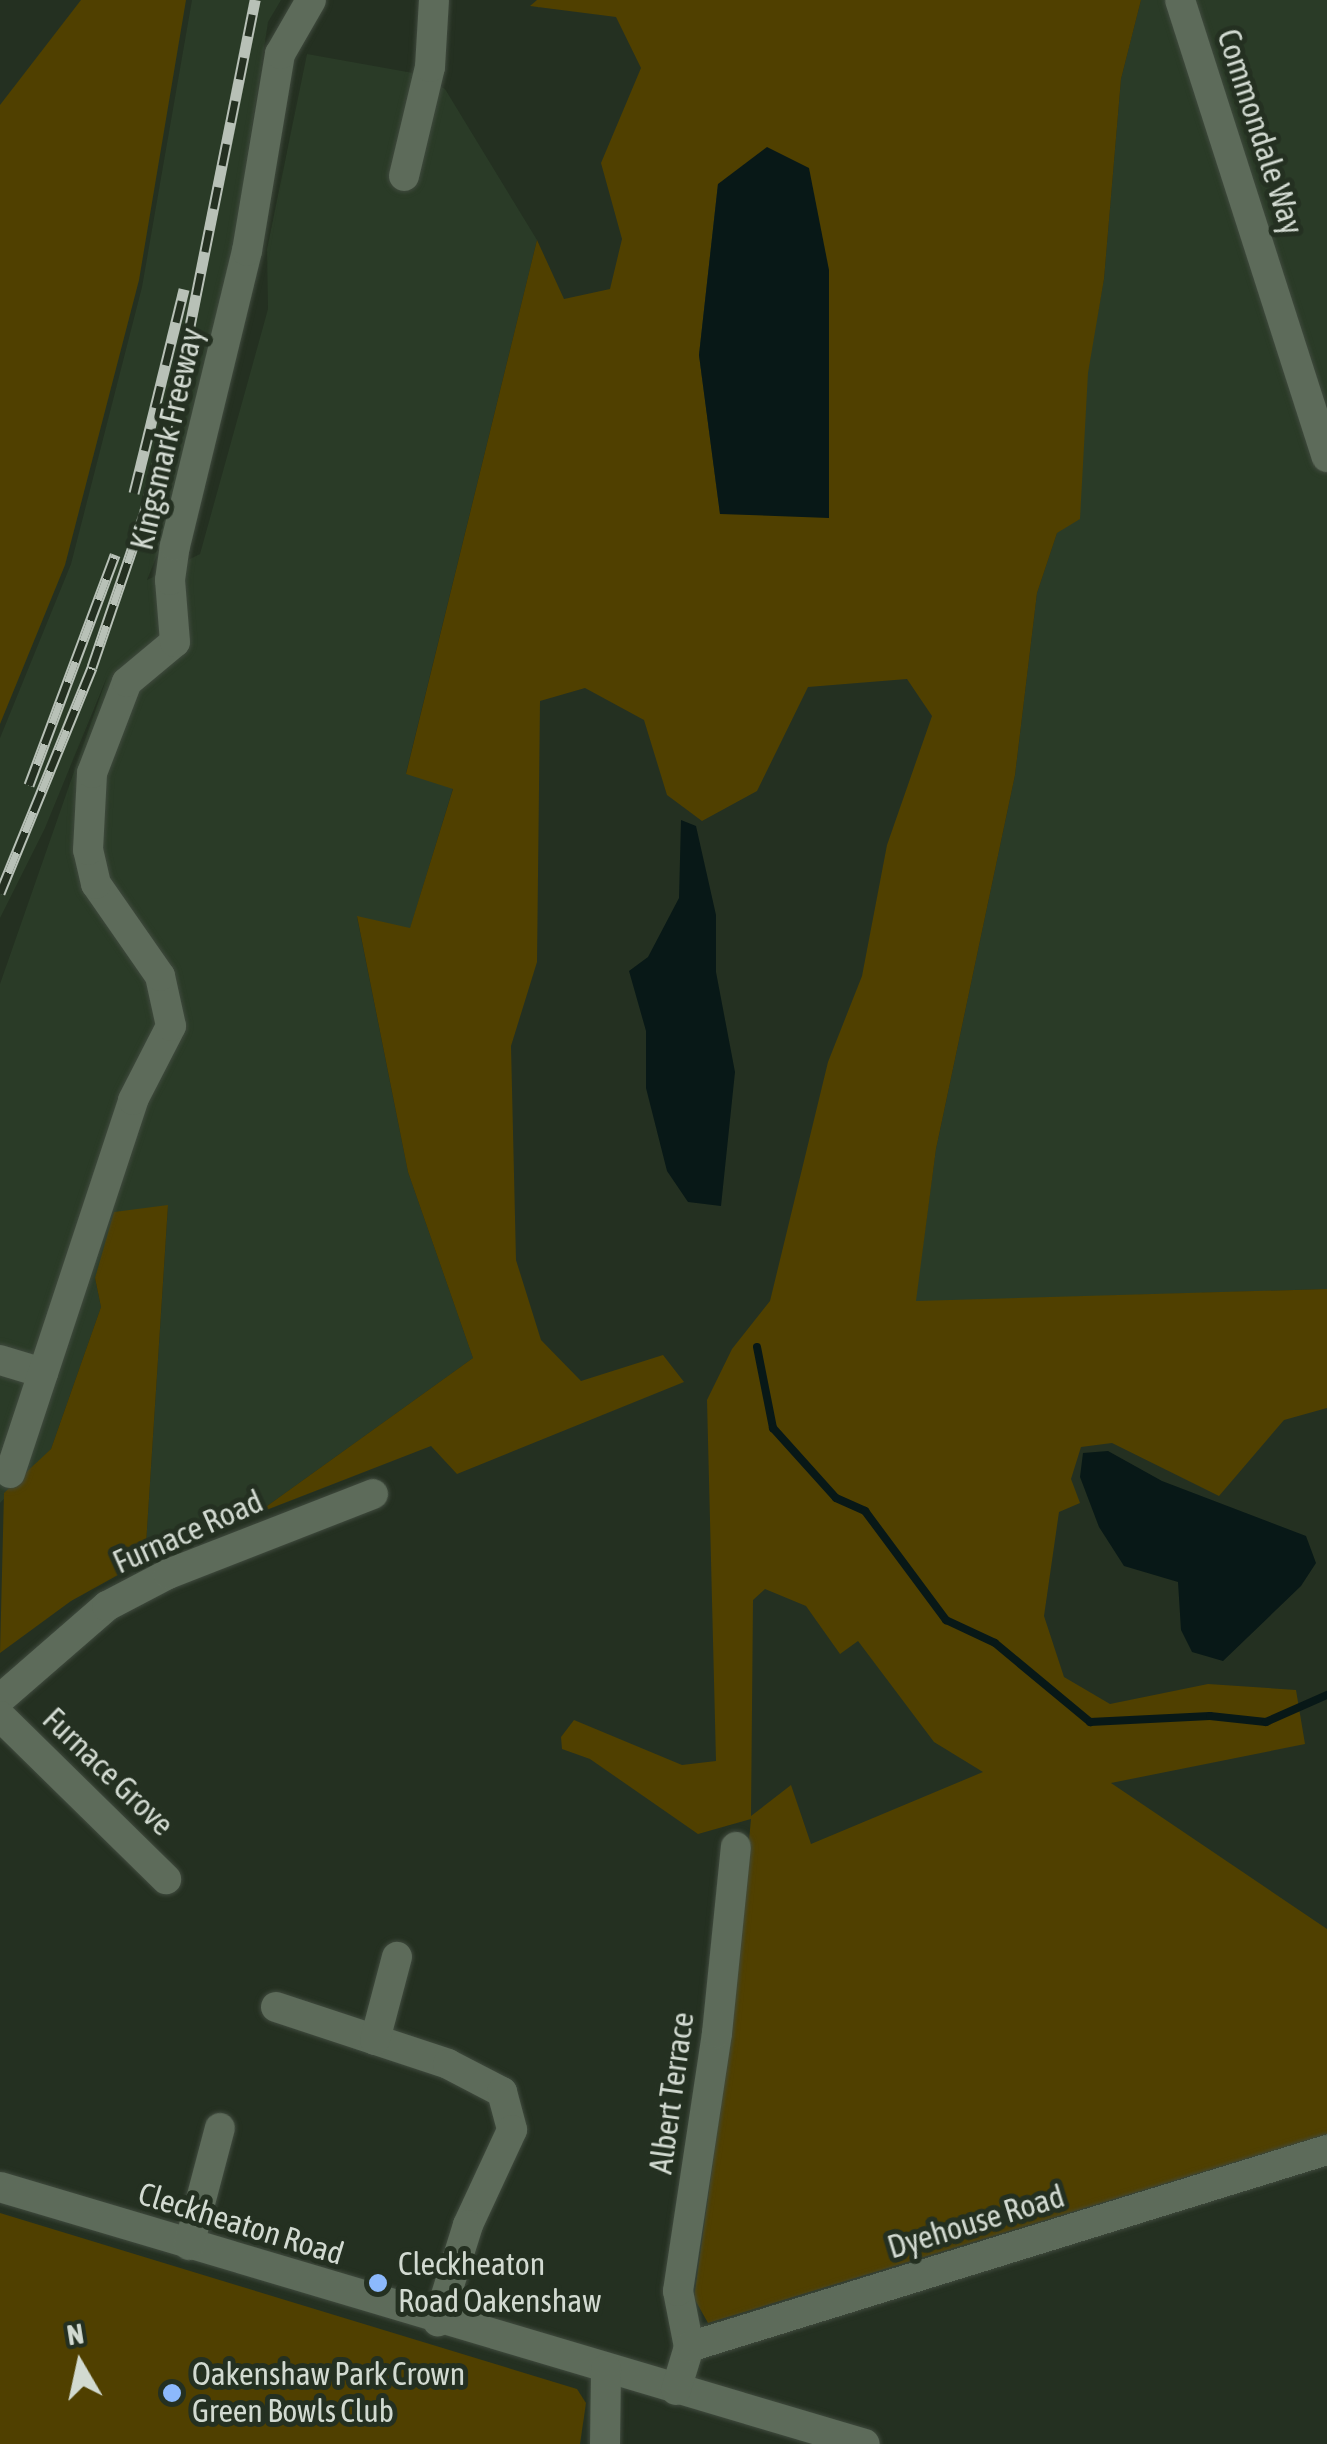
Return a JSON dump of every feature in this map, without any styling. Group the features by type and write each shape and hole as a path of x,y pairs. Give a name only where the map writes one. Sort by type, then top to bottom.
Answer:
{"street":[{"name":"Kingsmark Freeway","path":"10,1473 133,1100 171,1026 160,976 96,884 88,850 92,773 128,682 175,642 170,580 176,546 247,251 280,54 311,0"},
{"path":"404,176 430,67 434,0"},
{"name":"Commondale Way","path":"1180,0 1327,457"},
{"path":"0,1360 43,1372"},
{"name":"Furnace Road","path":"0,1699 108,1606 168,1574 374,1494"},
{"name":"Furnace Grove","path":"0,1716 166,1878"},
{"name":"Albert Terrace","path":"689,2347 678,2291 717,2033 736,1847"},
{"path":"375,2040 398,1956"},
{"path":"276,2007 448,2064 502,2092 512,2130 468,2225 438,2321"},
{"path":"189,2245 220,2128"},
{"name":"Dyehouse Road","path":"689,2347 1327,2150"},
{"name":"Cleckheaton Road","path":"0,2188 438,2321 865,2444"},
{"path":"676,2390 689,2347"},
{"path":"604,2444 606,2370"}],"shaded area":[{"path":"81,0 186,0 139,280 65,565 0,724 0,105"},
{"path":"192,0 281,0 268,22 233,251 164,538 147,580 200,554 268,309 267,249 307,54 413,73 445,89 537,240 406,773 453,788 410,929 357,917 408,1172 473,1358 256,1514 145,1560 168,1206 95,1278 101,1307 51,1449 0,1503 0,984 107,677 45,828 0,918 0,738 71,564 142,287"},
{"path":"537,0 1141,0 1121,79 1104,279 1088,373 1080,519 1057,533 1037,593 1015,775 936,1149 916,1301 1327,1289 1327,1408 1284,1420 1219,1496 1112,1443 1081,1447 1071,1479 1080,1503 1059,1512 1044,1616 1064,1677 1110,1704 1208,1684 1296,1690 1305,1744 1111,1783 1327,1929 1327,2134 708,2323 694,2298 731,2032 751,1819 698,1834 590,1759 562,1749 561,1737 574,1720 682,1765 716,1761 707,1400 732,1349 770,1301 828,1062 862,976 887,845 932,716 907,679 808,687 757,791 702,821 667,795 644,720 585,688 540,701 537,962 511,1046 516,1260 541,1340 581,1381 663,1355 684,1382 457,1474 431,1446 256,1514 473,1358 408,1172 357,916 410,928 453,789 406,774 537,240 564,299 610,289 622,239 601,163 641,68 616,17 530,6","holes":["718,184 720,514 699,355","765,1589 806,1606 840,1654 858,1641 934,1742 983,1772 811,1844 791,1785 751,1816 753,1600"]},
{"path":"1141,0 1327,0 1327,1289 915,1302 936,1149 1015,775 1037,593 1057,533 1104,279 1121,79"},
{"path":"767,147 809,168 829,270 829,518 720,514 699,355 718,184"},
{"path":"681,820 696,826 716,915 716,972 735,1072 721,1206 688,1202 667,1171 646,1088 646,1031 629,971 648,957 679,898"},
{"path":"168,1205 145,1560 71,1601 0,1653 4,1493 51,1449 101,1307 95,1278 114,1212"},
{"path":"1108,1451 1162,1481 1306,1536 1316,1563 1301,1586 1223,1661 1192,1652 1181,1630 1178,1582 1124,1566 1099,1527 1080,1477 1083,1453"},
{"path":"0,2213 577,2389 586,2403 580,2444 0,2444"}],"waterway":[{"path":"757,1347 773,1428 836,1498 865,1511 946,1620 995,1643 1090,1722 1210,1716 1266,1722 1327,1695"}],"railway":[{"path":"0,893 92,667 145,511 179,381 255,0"},
{"path":"134,493 184,289"},
{"path":"29,785 115,555"}],"place":[{"name":"Cleckheaton Road Oakenshaw","path":"378,2283"},
{"name":"Oakenshaw Park Crown Green Bowls Club","path":"172,2393"}]}
